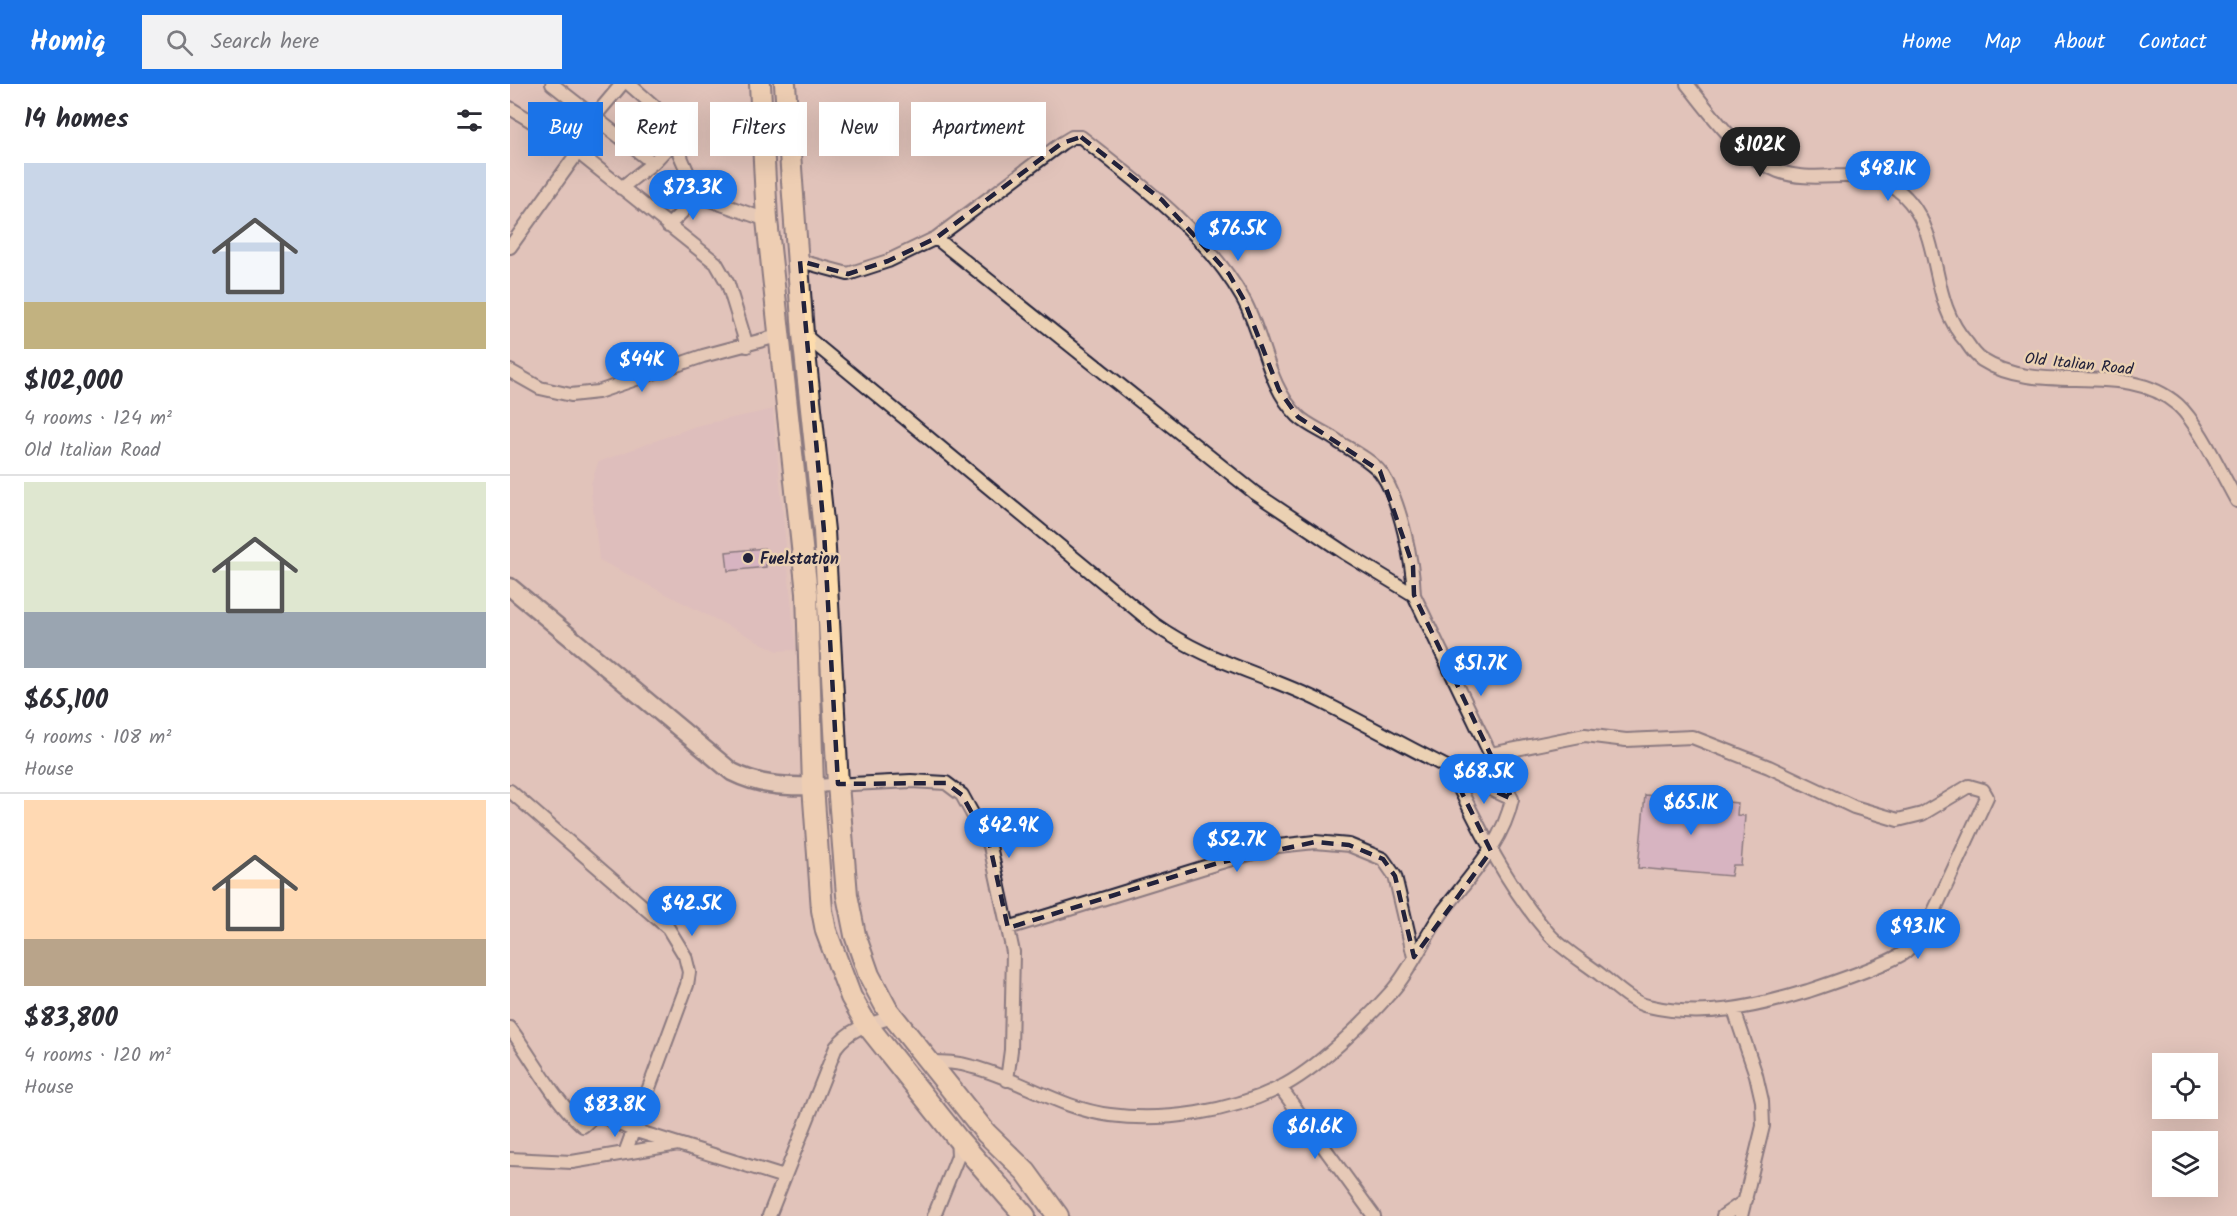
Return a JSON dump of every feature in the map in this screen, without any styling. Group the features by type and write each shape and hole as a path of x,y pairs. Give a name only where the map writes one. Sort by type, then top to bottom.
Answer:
{"main road":[{"path":"760,84 767,220 807,593 813,786 822,910 826,932 846,986 867,1025 957,1138 1025,1216"},
{"path":"785,84 800,261 803,334 824,531 838,784 848,895 855,935 875,990 893,1017 986,1133 1026,1172 1058,1216"},
{"path":"801,533 824,531"},
{"path":"807,593 828,591"}],"street":[{"path":"552,84 576,102"},
{"path":"603,107 622,84"},
{"path":"629,84 649,102"},
{"name":"Old Italian Road","path":"1687,84 1718,123 1754,158 1779,171 1810,177 1842,174 1881,181 1910,202 1925,228 1945,311 1956,332 1981,359 2025,377 2118,382 2153,389 2179,405 2197,431 2237,501"},
{"path":"510,108 528,119"},
{"path":"603,122 653,163"},
{"path":"800,261 848,274 888,261 936,238 1062,143 1072,137 1082,137 1162,200 1229,274 1244,300 1280,390 1298,417 1324,431 1380,471 1395,504 1413,566 1414,595 1512,799 1509,813 1491,851 1443,912 1394,990 1348,1036 1280,1087 1206,1110 1146,1118 1108,1115 1075,1107 975,1067 955,1062 928,1062"},
{"path":"510,247 575,156"},
{"path":"583,156 716,263 728,284 747,346"},
{"path":"621,188 660,156"},
{"path":"681,156 698,196 767,220"},
{"path":"668,226 698,196"},
{"path":"936,238 1255,493 1344,553 1414,595"},
{"path":"803,334 1154,624 1182,644 1318,700 1451,771 1512,799"},
{"path":"510,371 540,388 571,395 598,392 703,356 778,336"},
{"path":"510,587 732,772 752,782 789,787 911,781 946,783 962,795 990,846 1013,952 1011,1050 1007,1080"},
{"path":"1451,771 1491,851 1550,935 1618,989 1645,1006 1734,1010 1818,987 1892,960 1919,938 1930,920 1986,801 1983,790 1969,786 1922,814 1898,820 1854,807 1769,767 1692,737 1626,740 1585,735 1491,754"},
{"path":"510,791 668,928 685,956 689,972 682,1001 625,1153"},
{"path":"1008,928 1218,862 1278,846 1315,842 1349,845 1383,859 1395,876 1414,957"},
{"path":"1734,1010 1756,1075 1763,1126 1741,1216"},
{"path":"769,1216 836,1047 846,1034 893,1017"},
{"path":"510,1028 531,1056 548,1087 566,1110 584,1126 597,1114 633,1130 684,1143 784,1177"},
{"path":"1280,1087 1374,1216"},
{"path":"934,1216 958,1156 957,1138"},
{"path":"510,1159 572,1162 684,1143"},
{"path":"1723,1216 1746,1200"}],"highlighted area":[{"path":"1081,137 1162,200 1229,274 1244,300 1279,390 1298,417 1380,471 1413,566 1414,595 1512,799 1451,771 1491,851 1414,957 1395,876 1383,859 1349,845 1315,842 1218,863 1008,928 990,846 962,795 946,783 838,784 824,531 800,261 848,274 888,261 936,238 1062,143"}],"shaded area":[{"path":"773,409 796,650 777,651 599,560 591,493 591,483 598,462 695,426"}],"building":[{"path":"764,548 766,567 728,571 726,552"},
{"path":"1645,795 1738,803 1737,815 1745,816 1741,865 1733,865 1731,876 1638,868"}],"place":[{"name":"Fuelstation","path":"748,558"}]}
